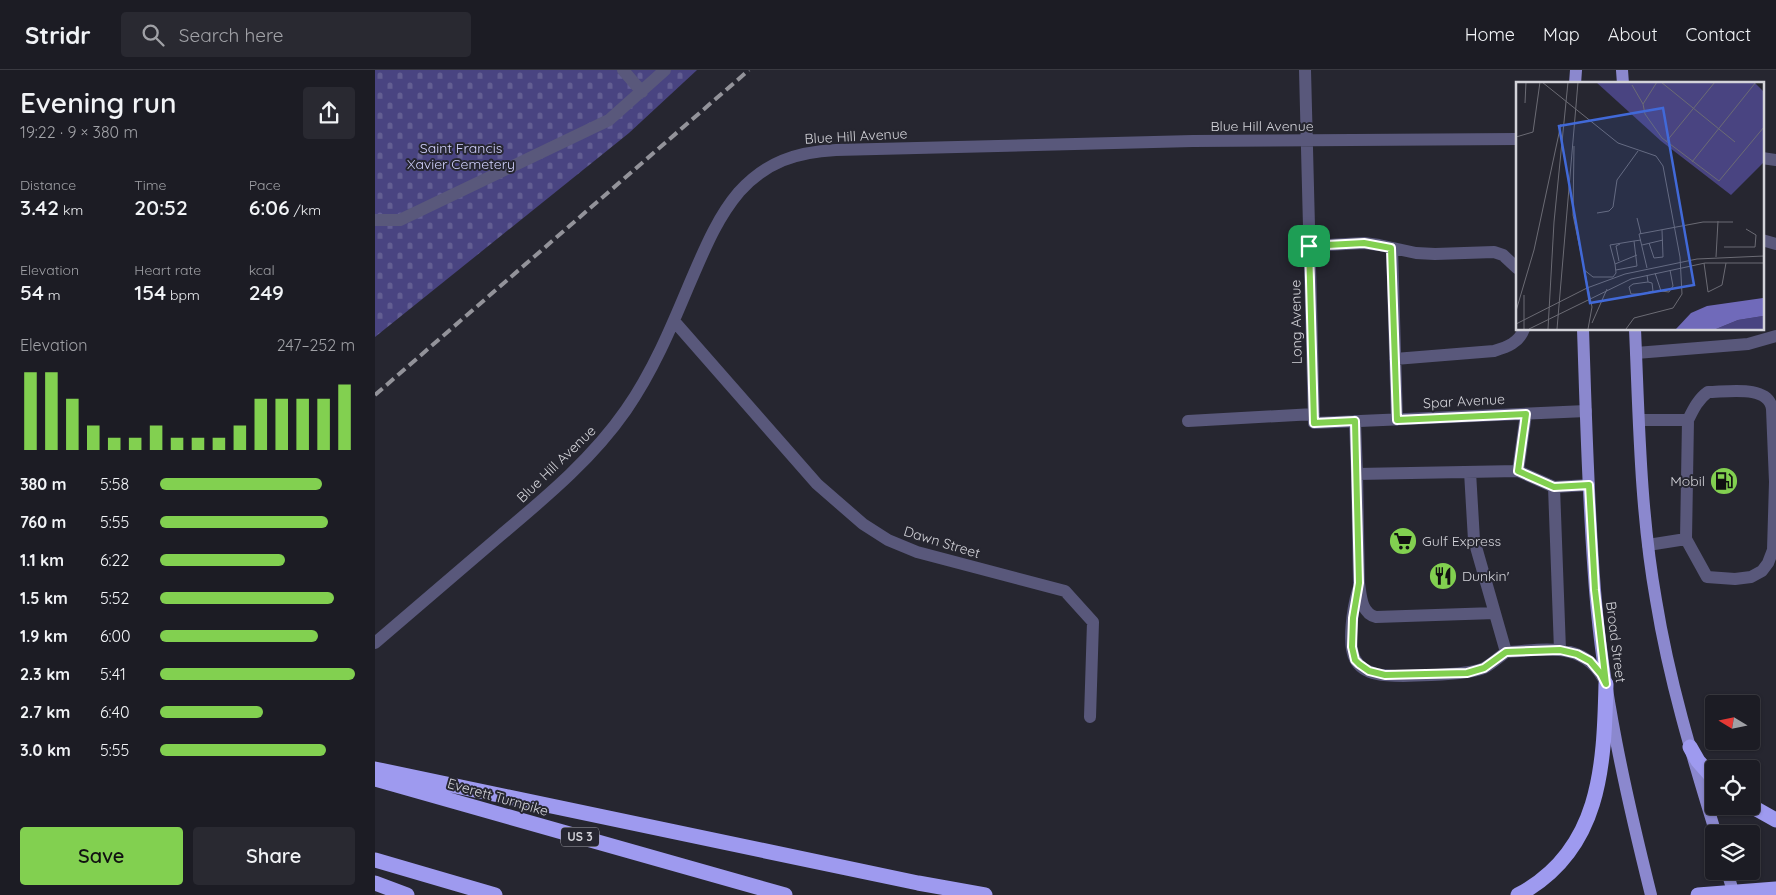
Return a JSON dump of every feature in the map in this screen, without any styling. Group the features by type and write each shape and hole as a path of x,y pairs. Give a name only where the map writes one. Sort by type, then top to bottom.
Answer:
{"highway":[{"path":"1518,895 1541,881 1559,864 1574,846 1586,823 1602,766 1606,684"},
{"path":"1690,747 1705,769"},
{"path":"375,769 918,883 985,895"},
{"name":"Everett Turnpike","path":"375,779 785,895"},
{"path":"1760,811 1776,820"},
{"path":"375,860 495,895"},
{"path":"375,882 407,895"},
{"path":"1698,895 1734,894 1776,889"}],"main road":[{"name":"Broad Street","path":"1583,330 1595,590 1606,684 1632,819 1651,895"},
{"path":"1635,330 1648,545 1655,599 1677,705 1713,825"},
{"path":"1730,880 1734,894"}],"street":[{"path":"623,70 642,92"},
{"path":"375,220 400,220 609,120 665,70"},
{"name":"Long Avenue","path":"1305,70 1314,418"},
{"name":"Blue Hill Avenue","path":"375,643 551,493 606,437 645,382 674,321 707,243 719,222 738,194 753,178 772,165 787,158 818,151 865,149 1193,141 1516,140"},
{"path":"1763,158 1776,160"},
{"path":"1763,240 1776,244"},
{"path":"1309,246 1364,243 1416,253 1494,252 1503,255 1516,267"},
{"path":"1391,248 1397,420"},
{"name":"Dawn Street","path":"674,321 817,484 863,524 888,540 917,552 1065,591 1093,622 1090,717"},
{"path":"1395,359 1494,352 1517,342 1523,330"},
{"path":"1636,353 1748,344 1776,336"},
{"path":"1753,391 1768,398 1771,402 1773,409 1775,482 1773,550 1768,563 1762,571 1751,577 1735,579 1707,577 1686,539 1688,420 1703,395 1707,392 1753,391"},
{"name":"Spar Avenue","path":"1188,421 1314,418 1355,421 1397,420 1586,411"},
{"path":"1518,471 1526,414"},
{"path":"1639,420 1688,420"},
{"path":"1355,421 1359,583 1364,607 1371,615 1376,617 1495,613"},
{"path":"1357,474 1518,471 1554,487 1589,485"},
{"path":"1470,472 1474,540 1506,652"},
{"path":"1554,487 1560,650"},
{"path":"1648,545 1686,539"},
{"path":"1359,583 1353,618 1352,647 1355,660 1363,668 1376,674 1467,673 1484,668 1506,652 1560,650 1577,654 1590,661 1601,674 1606,684"}],"green space":[{"name":"Saint Francis Xavier Cemetery","path":"375,70 697,70 629,133 375,337"}],"railway":[{"path":"375,395 749,70"}],"place":[{"name":"Mobil","path":"1724,481"},
{"name":"Gulf Express","path":"1403,541"},
{"name":"Dunkin'","path":"1443,576"}],"route":[{"path":"1364,243 1391,248 1397,420 1526,414 1518,471 1554,487 1589,485 1595,590 1606,684 1601,674 1590,661 1583,656 1560,650 1506,652 1484,668 1467,673 1376,674 1363,668 1355,660 1352,635 1359,583 1355,421 1314,423 1309,246 1364,243"}]}
